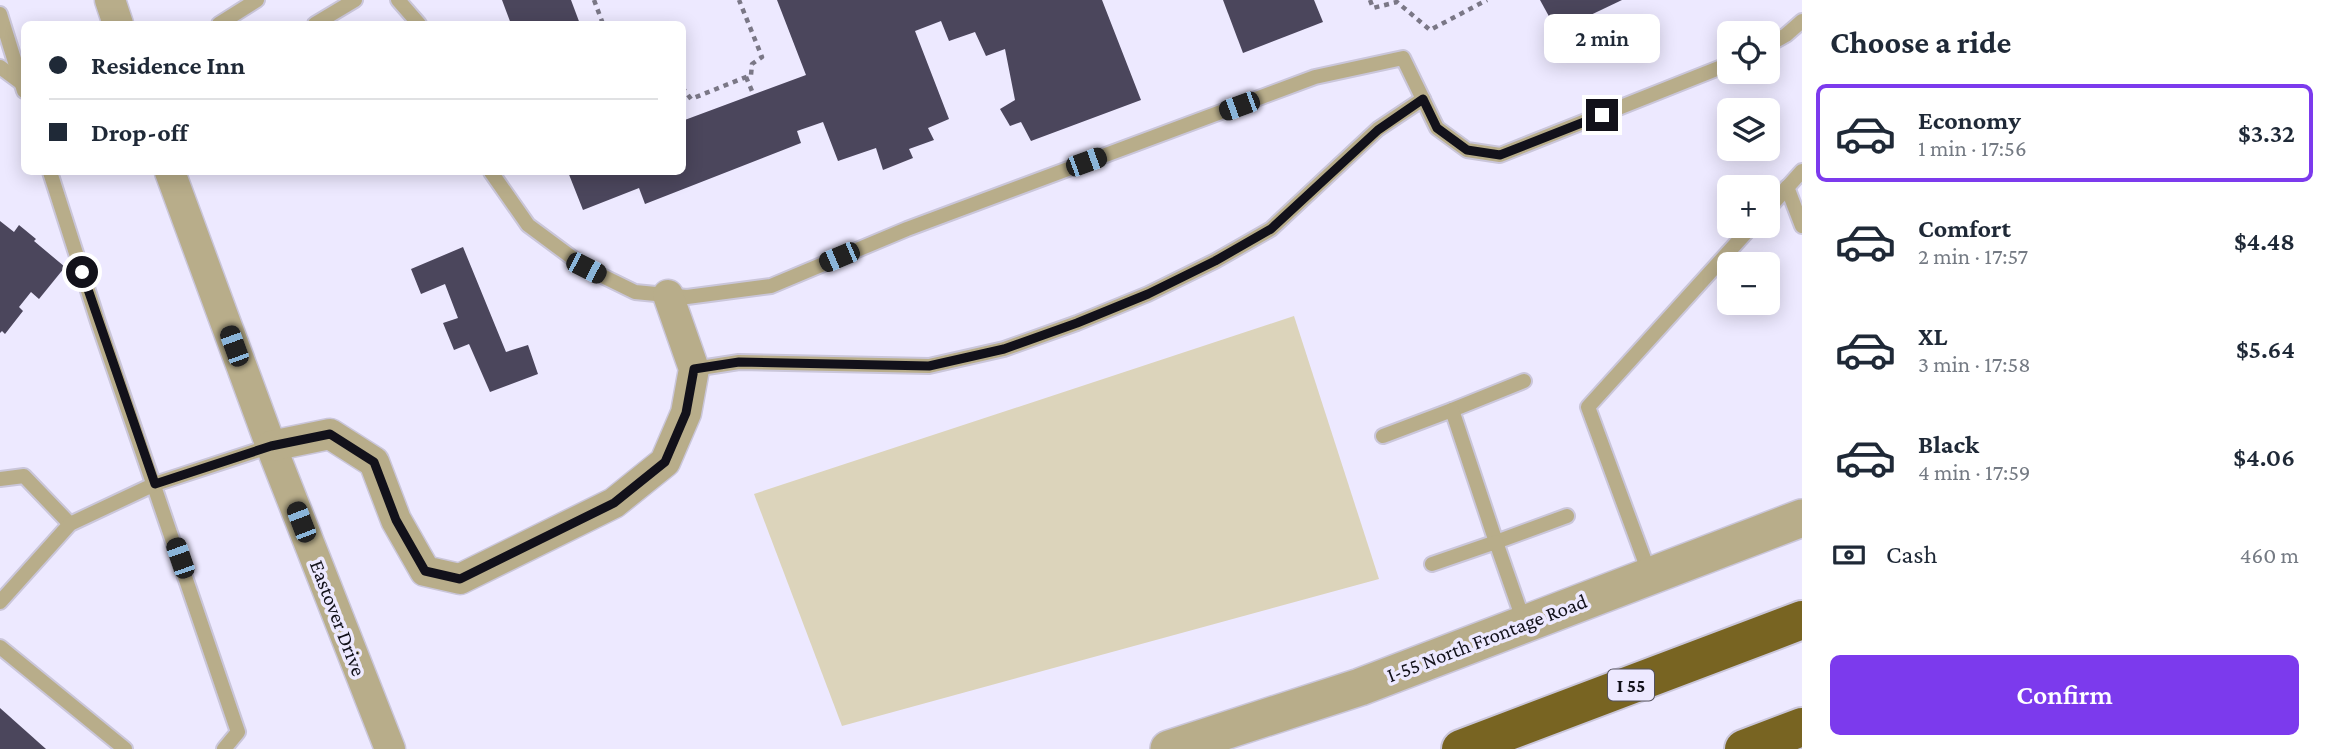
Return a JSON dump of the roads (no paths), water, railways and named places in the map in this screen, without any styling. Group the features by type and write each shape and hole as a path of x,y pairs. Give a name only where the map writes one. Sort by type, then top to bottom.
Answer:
{"highway":[{"name":"I 55","path":"1461,749 1802,620"},
{"path":"1744,749 1802,727"}],"street":[{"path":"110,0 117,21"},
{"name":"Eastover Drive","path":"171,175 271,446 390,749"},
{"path":"271,446 330,434 374,462 396,520 425,571 460,579 614,503 665,462 686,413 694,369 668,295"},
{"name":"I-55 North Frontage Road","path":"1169,749 1360,687 1802,518"}],"lane":[{"path":"224,21 257,0"},
{"path":"320,21 355,0"},
{"path":"398,0 416,21"},
{"path":"0,14 21,79"},
{"path":"1780,39 1802,21"},
{"path":"493,175 528,225 586,268 635,292 687,297 771,286 907,229 1315,77 1403,58 1437,128 1467,150 1500,155 1717,69"},
{"path":"0,66 21,85"},
{"path":"694,369 739,362 929,366 1004,349 1077,323 1148,294 1215,261 1271,229 1378,130 1423,99"},
{"path":"1780,195 1802,171"},
{"path":"51,175 244,749"},
{"path":"1787,187 1802,226"},
{"path":"1650,576 1588,407 1741,238"},
{"path":"1382,436 1524,381"},
{"path":"1452,410 1525,624"},
{"path":"0,602 70,524 155,484 271,446"},
{"path":"0,479 24,476 70,524"},
{"path":"1432,565 1567,516"},
{"path":"0,647 125,749"},
{"path":"224,749 238,732"}]}
